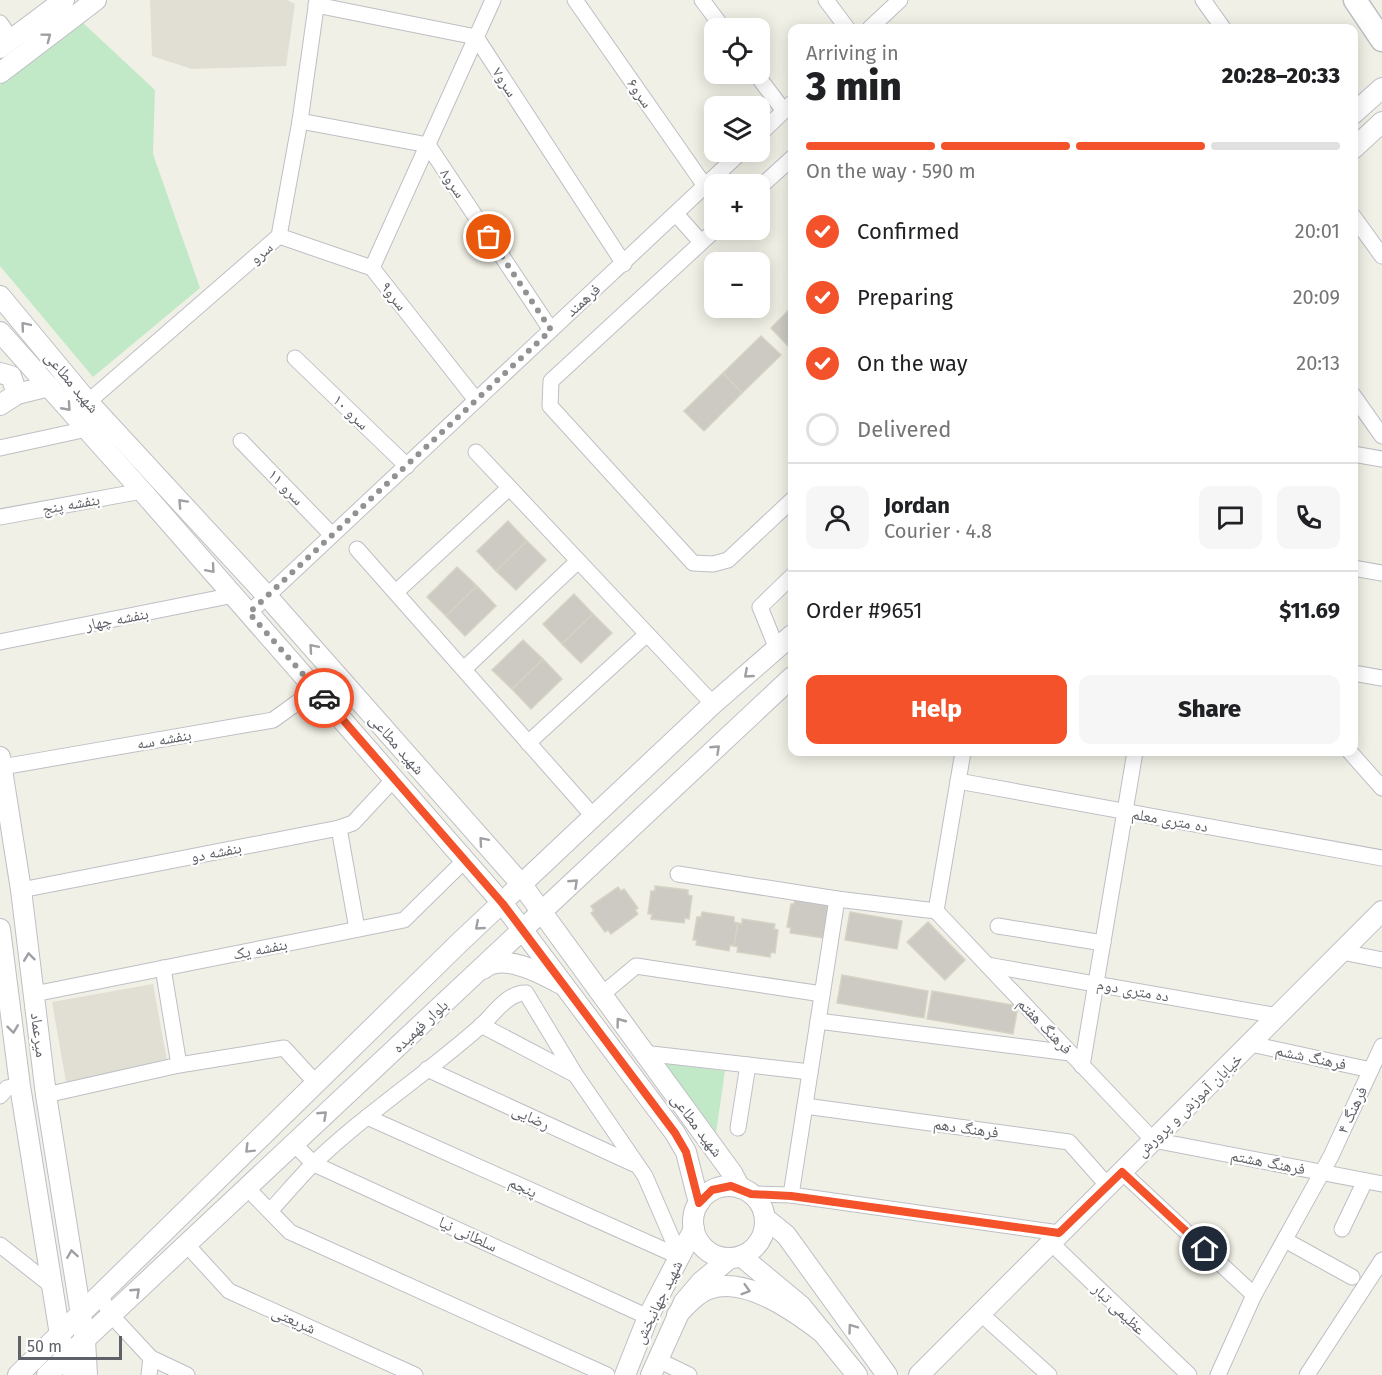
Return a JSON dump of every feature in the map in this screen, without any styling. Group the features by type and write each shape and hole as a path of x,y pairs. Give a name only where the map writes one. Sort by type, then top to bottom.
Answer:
{"main road":[{"path":"1354,0 1382,40"}],"street":[{"path":"0,23 6,44 64,0"},
{"path":"0,73 96,0"},
{"path":"372,268 493,0"},
{"name":"سرو۶","path":"575,0 704,185"},
{"path":"702,0 716,18"},
{"path":"826,0 843,24"},
{"path":"874,24 900,0"},
{"path":"1203,0 1220,24"},
{"path":"316,2 476,37"},
{"name":"سرو","path":"88,402 279,236 300,121 316,2"},
{"name":"سرو۷","path":"476,37 624,264"},
{"path":"766,84 788,107 770,124"},
{"path":"1358,110 1382,88"},
{"path":"300,121 428,144"},
{"path":"1358,144 1382,122"},
{"name":"سرو۸","path":"428,144 551,330"},
{"name":"فرهمند","path":"718,174 730,162"},
{"path":"770,178 788,162"},
{"name":"فرهمند","path":"249,613 704,187"},
{"path":"676,214 701,242"},
{"path":"1358,223 1382,256"},
{"name":"سرو۹","path":"279,236 372,268 476,400"},
{"path":"704,239 551,381 550,406 693,562 713,564 728,561 788,504"},
{"name":"شهید مطاعی","path":"0,296 88,402 267,596 522,885 600,996 746,1191"},
{"path":"5,338 0,371 11,376 17,394"},
{"name":"شهید مطاعی","path":"5,338 234,595 503,904 675,1133 686,1152 699,1203"},
{"name":"سرو ۱۰","path":"296,358 407,466"},
{"path":"0,405 17,394 49,386"},
{"path":"1358,400 1377,417 1382,436"},
{"path":"0,448 87,429"},
{"name":"۱۱ سرو","path":"241,441 331,534"},
{"path":"476,452 713,704"},
{"path":"1358,455 1382,459"},
{"path":"396,592 509,488"},
{"name":"بنفشه پنج","path":"0,517 142,491"},
{"path":"357,549 594,817"},
{"path":"464,669 578,561"},
{"path":"1358,569 1382,573"},
{"path":"777,649 760,607 788,580"},
{"name":"بنفشه چهار","path":"0,642 234,595"},
{"path":"528,742 647,633"},
{"name":"بلوار فهمیده","path":"18,1375 451,951 713,704 788,639"},
{"path":"1358,674 1382,678"},
{"name":"بلوار فهمیده","path":"47,1375 70,1367 85,1340 111,1315 788,682"},
{"name":"بنفشه سه","path":"1,762 273,720 316,689"},
{"path":"678,874 837,899 936,911 962,756"},
{"path":"1083,1065 1134,756"},
{"path":"1354,756 1382,788"},
{"name":"میرعماد","path":"1,762 21,890 46,1095 85,1340 87,1375"},
{"name":"بنفشه دو","path":"21,890 339,828 353,823 393,780"},
{"name":"ده متری معلم","path":"958,781 1382,858"},
{"path":"339,828 357,929"},
{"name":"بنفشه یک","path":"34,994 404,920 464,861"},
{"path":"791,1196 837,899"},
{"name":"فرهنگ هفتم","path":"936,911 1154,1140"},
{"name":"خیابان آموزش و پرورش","path":"919,1375 1382,911"},
{"path":"998,926 1103,943"},
{"name":"میرعماد","path":"0,929 7,1088 27,1127 60,1335 70,1367"},
{"path":"1342,952 1382,960"},
{"path":"476,974 486,966 513,964 535,971 565,987"},
{"name":"ده متری دوم","path":"987,965 1278,1016"},
{"path":"600,996 636,966 822,994"},
{"path":"163,968 179,1065"},
{"path":"270,1211 314,1164 367,1117 481,1025 511,997 519,993 526,993 575,1074 654,1193 680,1257"},
{"path":"818,1021 1071,1053"},
{"path":"481,1025 575,1074"},
{"name":"فرهنگ ششم","path":"1251,1044 1371,1070"},
{"name":"فرهنگ ۴","path":"1218,1375 1254,1295 1322,1173 1382,1046"},
{"path":"46,1095 179,1065 284,1048 316,1083"},
{"path":"643,1053 810,1072"},
{"path":"738,1128 748,1065"},
{"name":"رضایی","path":"427,1069 634,1164"},
{"name":"فرهنگ دهم","path":"805,1106 1069,1142 1108,1186"},
{"name":"پنجم","path":"367,1117 680,1257"},
{"path":"27,1127 51,1122"},
{"name":"فرهنگ هشتم","path":"1154,1140 1382,1184"},
{"name":"سلطانی نیا","path":"293,1143 314,1164 648,1317"},
{"path":"1122,1172 1254,1295"},
{"path":"1342,1229 1365,1181"},
{"path":"765,1218 760,1241 752,1250 736,1257 717,1256 706,1250 698,1240 693,1220 699,1203 712,1190 722,1187 1054,1238"},
{"path":"247,1188 290,1232 607,1375"},
{"path":"746,1191 758,1201 765,1218 786,1235 887,1375"},
{"name":"شهید جهانبخش","path":"625,1375 648,1317 694,1229"},
{"name":"عظیمی تبار","path":"1054,1238 1189,1375"},
{"path":"1285,1240 1352,1277"},
{"path":"0,1245 52,1288"},
{"name":"شریعتی","path":"186,1245 229,1291 415,1375"},
{"path":"736,1257 786,1292 858,1375"},
{"name":"شهید جهانبخش","path":"655,1368 677,1315 701,1282 736,1257"},
{"path":"1308,1375 1381,1264"},
{"path":"677,1315 689,1302 708,1289 734,1286 777,1302 823,1333"},
{"path":"100,1295 111,1315 151,1358 187,1375"},
{"path":"980,1313 1049,1375"},
{"path":"149,1375 151,1358"},
{"path":"655,1368 689,1375"}],"shaded area":[{"path":"150,0 287,0 295,4 286,66 192,69 152,56"},
{"path":"153,984 167,1061 66,1082 52,1002"}],"green space":[{"path":"82,22 155,90 153,154 200,288 93,377 0,266 0,85"},
{"path":"656,1062 725,1071 716,1133"}],"building":[{"path":"788,311 788,346 771,328"},
{"path":"761,336 781,355 742,393 723,373"},
{"path":"723,373 742,393 704,431 684,411"},
{"path":"508,521 527,541 496,571 477,551"},
{"path":"527,541 546,560 516,590 496,571"},
{"path":"457,567 477,586 446,616 427,597"},
{"path":"477,586 496,606 465,636 446,616"},
{"path":"574,594 593,614 562,644 543,624"},
{"path":"593,614 612,633 581,663 562,644"},
{"path":"523,640 543,659 512,689 492,670"},
{"path":"543,659 562,679 531,709 512,689"},
{"path":"655,886 688,890 688,895 692,896 689,919 685,918 684,923 651,919 652,914 648,914 651,891 655,891"},
{"path":"618,887 621,891 624,889 638,908 635,910 638,914 611,934 608,930 605,932 591,913 594,911 591,906"},
{"path":"795,899 828,904 827,909 831,910 828,933 824,933 823,938 790,933 791,928 787,927 791,904 794,904"},
{"path":"702,912 734,917 734,922 738,923 734,946 730,945 729,951 696,945 697,940 693,940 697,917 701,917"},
{"path":"850,912 902,921 897,949 845,940"},
{"path":"742,919 775,924 774,929 778,930 775,953 771,952 770,957 737,952 738,947 734,946 738,923 742,924"},
{"path":"928,922 965,960 945,980 907,942"},
{"path":"842,975 928,991 924,1018 837,1003"},
{"path":"932,991 1018,1006 1013,1034 927,1019"}],"way so far":[{"path":"324,698 249,613 551,330 489,237"}],"route":[{"path":"324,698 503,904 675,1133 686,1152 699,1203 712,1190 731,1186 751,1194 791,1196 1059,1233 1122,1172 1205,1249"}]}
